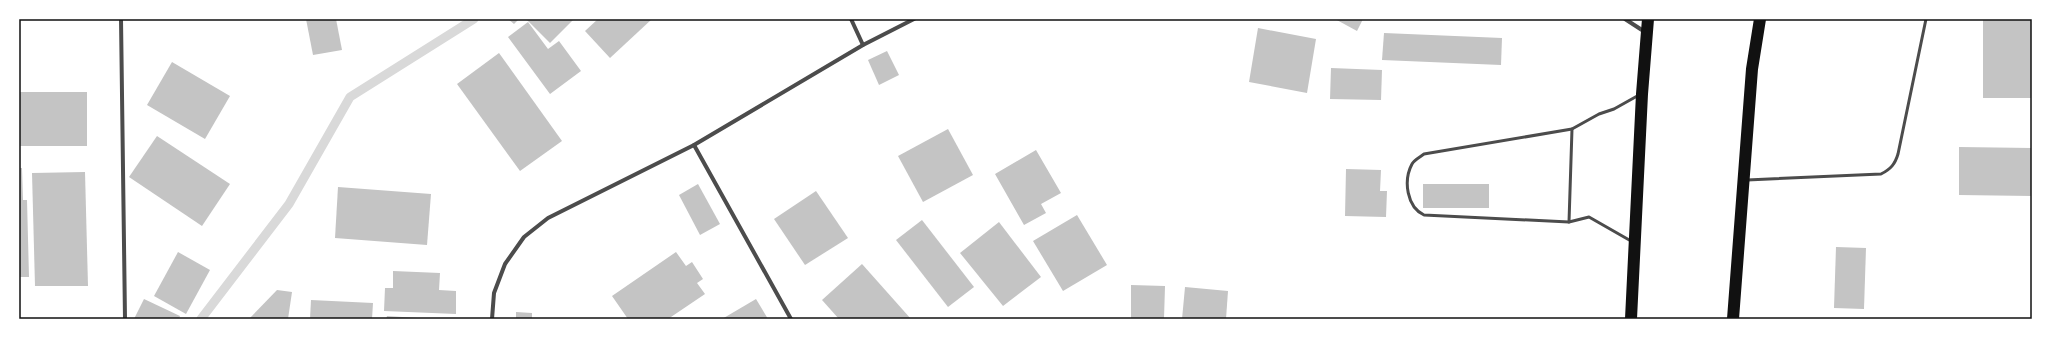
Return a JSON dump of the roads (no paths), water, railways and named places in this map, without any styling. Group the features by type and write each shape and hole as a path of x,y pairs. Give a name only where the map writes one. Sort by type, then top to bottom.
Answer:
{"highway":[{"path":"1631,319 1645,33 1648,19"},
{"path":"1733,319 1752,68 1760,19"}],"street":[{"path":"121,19 125,319"},
{"path":"851,19 863,45"},
{"path":"492,319 494,294 505,264 524,237 548,218 694,145 863,45 914,19"},
{"path":"1625,19 1645,33"},
{"path":"694,145 791,319"}],"lane":[{"path":"1744,180 1882,174 1889,170 1895,163 1898,154 1926,19"},
{"path":"1635,243 1588,217 1569,222 1424,215 1414,209 1410,202 1407,180 1412,164 1424,154 1572,129 1599,114 1614,110 1642,94"},
{"path":"1569,222 1572,129"}],"waterway":[{"path":"201,319 289,204 350,97 474,19"}]}
